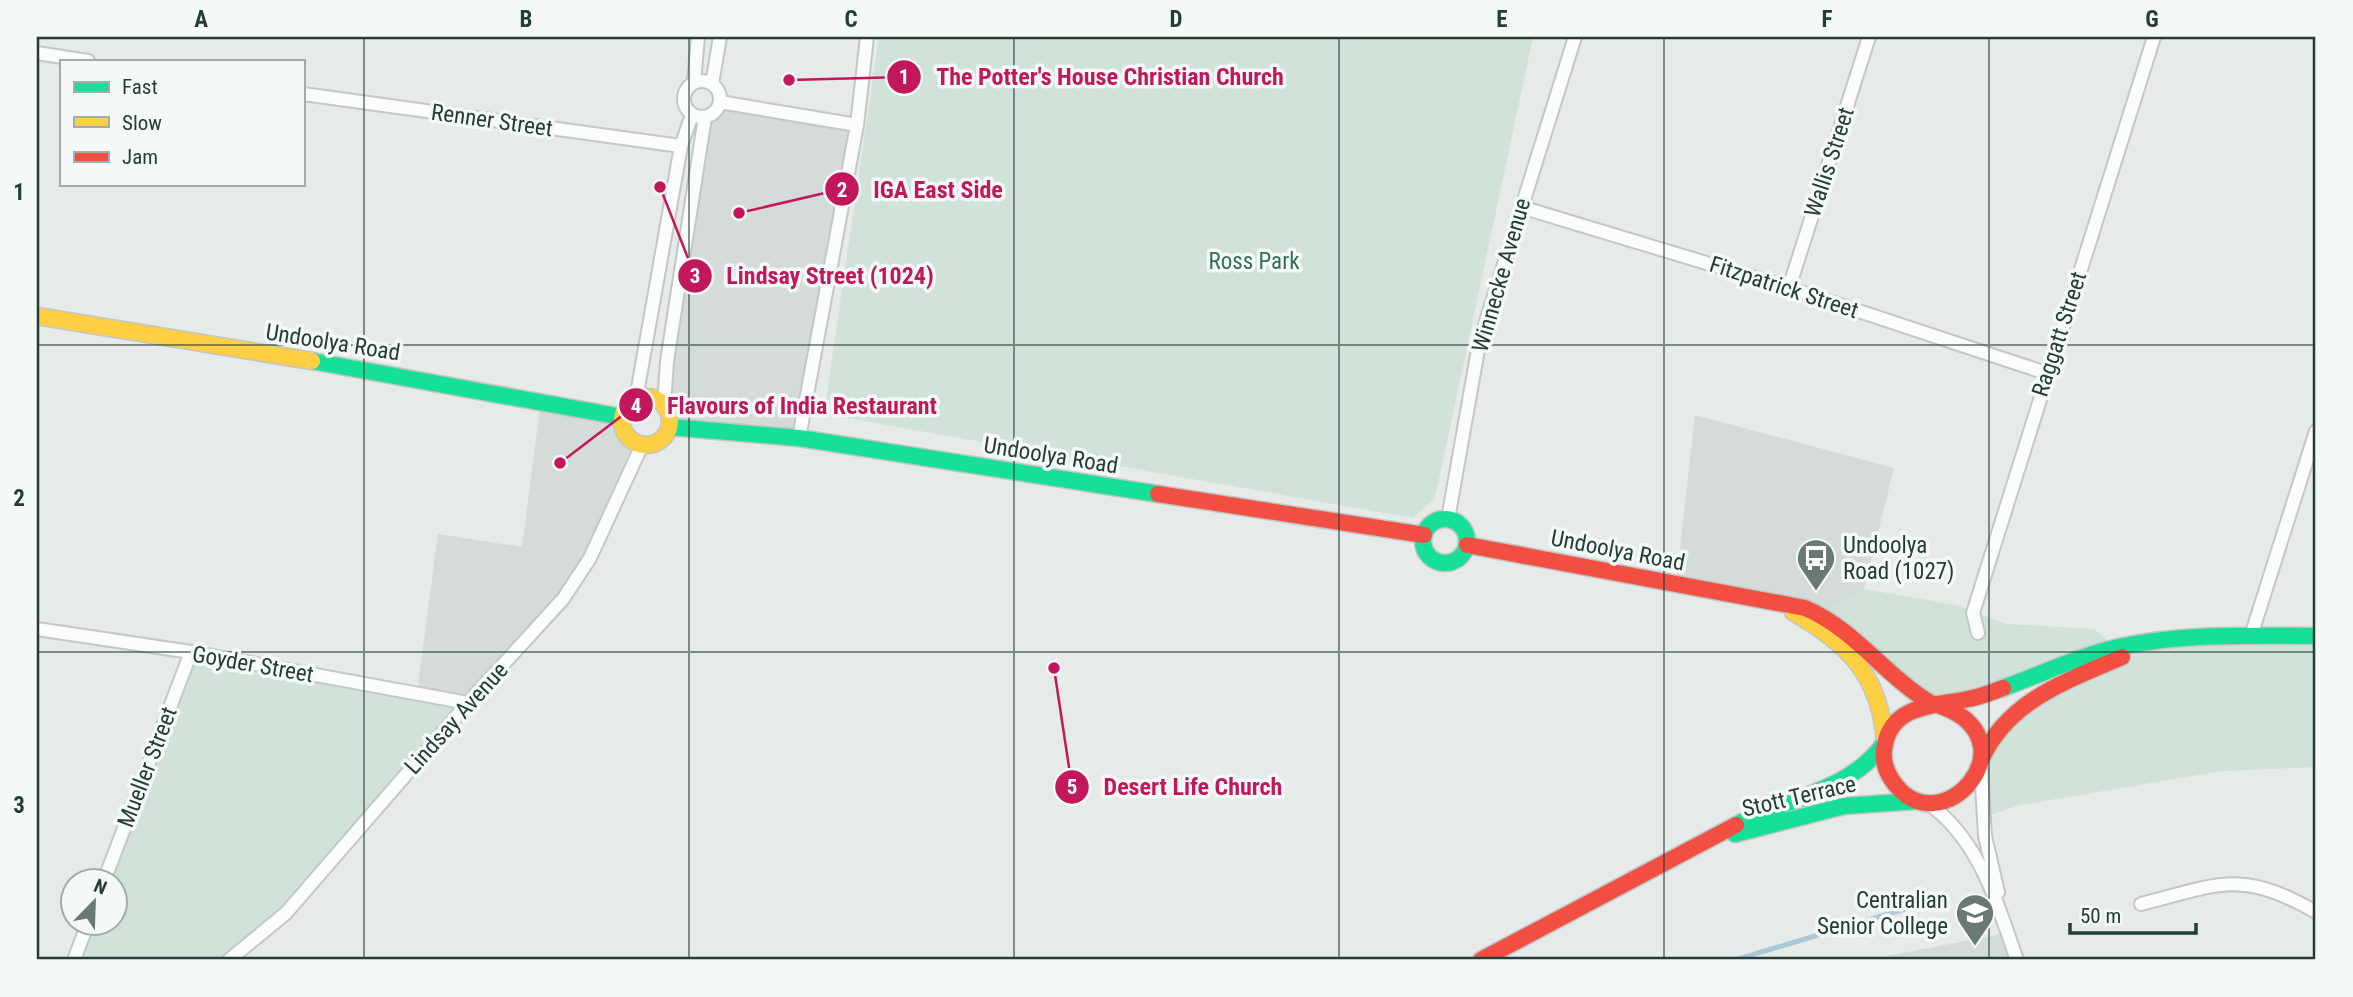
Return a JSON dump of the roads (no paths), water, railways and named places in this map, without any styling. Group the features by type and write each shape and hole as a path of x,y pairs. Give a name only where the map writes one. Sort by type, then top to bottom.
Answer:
{"main road":[{"name":"Undoolya Road","path":"37,316 332,364 622,417"},
{"path":"651,397 664,404 671,419 663,439 642,445 624,432 624,409 636,399 651,397"},
{"name":"Undoolya Road","path":"670,427 799,439 1424,535"},
{"path":"1448,519 1465,531 1467,545 1454,561 1440,562 1425,549 1424,535 1430,525 1448,519"},
{"name":"Undoolya Road","path":"1467,545 1805,608 1839,623 1911,691 1933,704 1957,710 1969,720 1982,746 1981,762"},
{"name":"Undoolya Road","path":"1761,599 1819,627 1861,663 1882,705 1886,768 1891,780 1900,790 1924,802"},
{"path":"1885,741 1890,729 1906,712 1933,704 1964,702 2136,644 2251,636 2316,636"},
{"path":"1924,802 1938,802 1960,795 1976,778 1997,729 2018,710 2050,690 2129,654 2190,640"},
{"name":"Stott Terrace","path":"1481,960 1613,887 1768,808 1851,776 1873,760 1885,741"},
{"name":"Stott Terrace","path":"1689,850 1774,822 1844,806 1924,802"}],"street":[{"path":"694,82 712,84 719,93 720,102 714,113 699,116 685,106 684,95 694,82 698,37"},
{"path":"712,84 720,37"},
{"path":"799,439 857,125 867,37"},
{"name":"Winnecke Avenue","path":"1448,519 1479,344 1575,37"},
{"name":"Wallis Street","path":"1789,288 1869,37"},
{"name":"Raggatt Street","path":"1978,633 1973,613 2046,373 2154,37"},
{"path":"37,53 82,60"},
{"name":"Renner Street","path":"304,94 681,146"},
{"path":"720,102 857,125"},
{"path":"636,399 681,146 699,116"},
{"path":"664,404 667,361 699,116"},
{"name":"Fitzpatrick Street","path":"1521,207 1789,288 2046,373"},
{"path":"2251,636 2316,431"},
{"name":"Lindsay Avenue","path":"229,960 286,913 468,703 563,599 590,558 642,445"},
{"name":"Goyder Street","path":"37,629 191,652 468,703"},
{"name":"Mueller Street","path":"109,867 191,652"},
{"path":"1981,762 1985,836 2007,933"},
{"path":"1924,802 1945,816 1965,839 1988,883 2017,960"},
{"path":"2141,904 2229,882 2284,894 2316,912"},
{"path":"74,960 83,937"}],"waterway":[{"path":"1735,960 1938,899"}],"place":[{"name":"The Potter's House Christian Church","path":"789,80"},
{"name":"Lindsay Street (1024)","path":"660,187"},
{"name":"IGA East Side","path":"739,213"},
{"name":"Flavours of India Restaurant","path":"560,463"},
{"name":"Undoolya Road (1027)","path":"1816,592"},
{"name":"Desert Life Church","path":"1054,668"},
{"name":"Centralian Senior College","path":"1975,947"}],"park label":[{"name":"Ross Park","path":"1254,261"}]}
